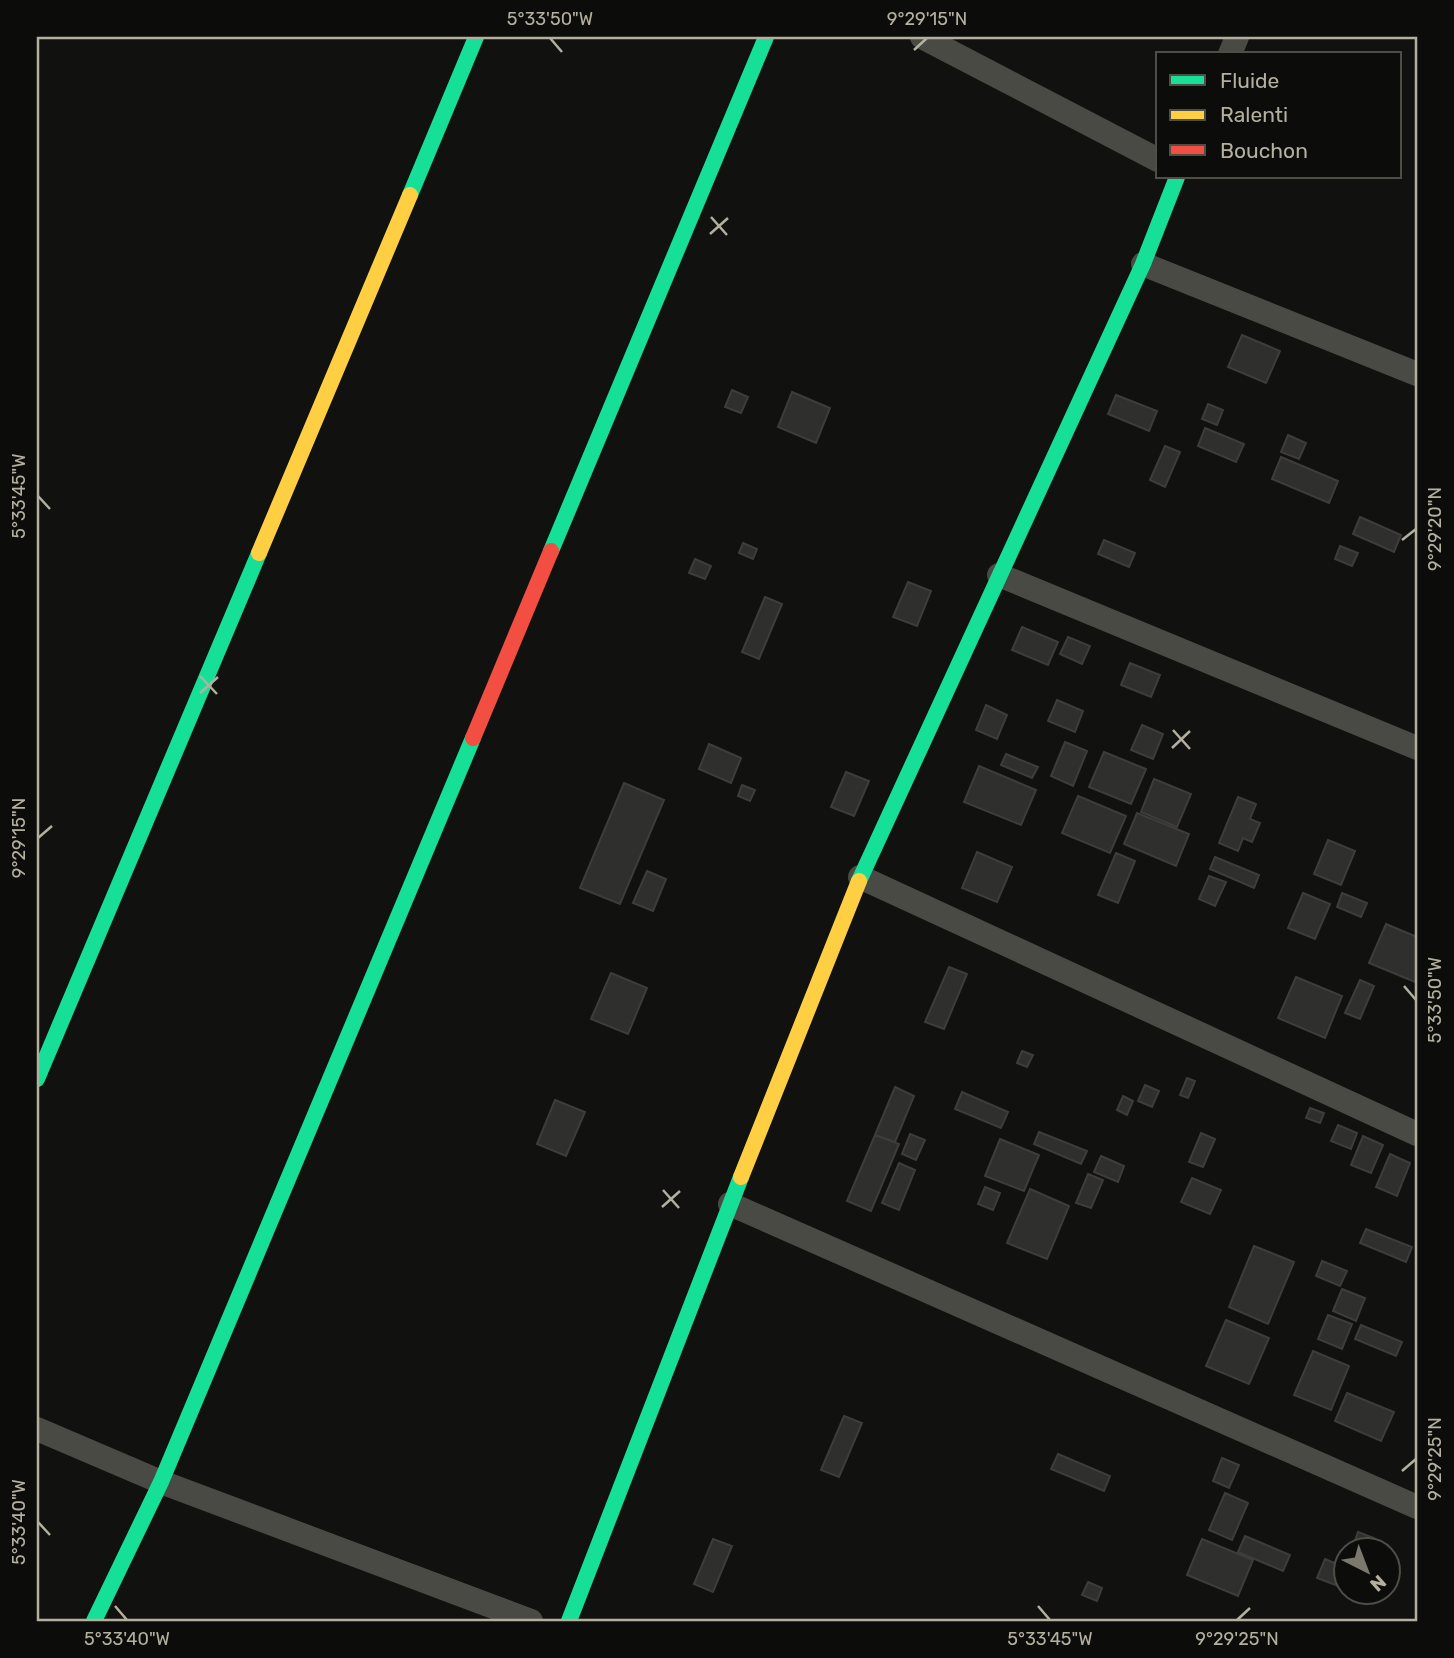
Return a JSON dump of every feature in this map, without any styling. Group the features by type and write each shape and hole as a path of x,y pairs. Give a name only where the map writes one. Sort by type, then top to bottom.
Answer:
{"street":[{"path":"37,1079 476,37"},
{"path":"94,1621 161,1482 766,37"},
{"path":"922,37 1156,159"},
{"path":"569,1621 860,877 1143,264 1177,178"},
{"path":"1143,264 1417,374"},
{"path":"999,575 1417,748"},
{"path":"860,877 1417,1134"},
{"path":"730,1204 1416,1504"},
{"path":"37,1429 161,1482 531,1621"}],"building":[{"path":"1242,335 1280,351 1266,383 1228,367"},
{"path":"732,390 748,397 741,413 725,407"},
{"path":"792,392 830,408 816,443 778,427"},
{"path":"1116,395 1157,411 1149,431 1108,414"},
{"path":"1208,404 1223,410 1217,425 1202,419"},
{"path":"1205,428 1244,444 1236,462 1198,446"},
{"path":"1288,435 1306,443 1299,459 1281,452"},
{"path":"1165,446 1180,452 1165,487 1150,480"},
{"path":"1281,457 1338,481 1329,503 1272,479"},
{"path":"1360,517 1401,535 1394,552 1353,534"},
{"path":"1104,540 1135,553 1129,567 1098,554"},
{"path":"743,543 757,549 753,559 739,553"},
{"path":"1340,546 1358,553 1352,566 1335,559"},
{"path":"695,559 711,566 705,579 689,573"},
{"path":"908,582 931,591 917,626 893,617"},
{"path":"765,597 782,604 759,659 742,652"},
{"path":"1022,627 1058,642 1048,665 1012,650"},
{"path":"1068,637 1090,646 1082,664 1060,654"},
{"path":"1130,663 1160,675 1151,697 1121,685"},
{"path":"1057,700 1083,711 1075,732 1048,721"},
{"path":"986,705 1007,715 997,739 976,730"},
{"path":"1142,725 1163,734 1153,759 1131,750"},
{"path":"1065,742 1087,751 1073,786 1051,776"},
{"path":"709,744 741,758 731,783 699,769"},
{"path":"1104,752 1146,769 1131,804 1089,787"},
{"path":"1006,754 1038,767 1032,778 1001,765"},
{"path":"979,766 1036,790 1021,825 964,802"},
{"path":"846,772 869,781 854,816 831,807"},
{"path":"1154,779 1191,794 1177,827 1141,812"},
{"path":"624,783 664,800 620,904 580,888"},
{"path":"742,785 755,790 750,801 738,796"},
{"path":"1078,796 1126,816 1110,853 1062,833"},
{"path":"1238,797 1256,804 1250,819 1260,823 1252,842 1243,838 1238,851 1219,843"},
{"path":"1137,813 1189,834 1176,866 1124,844"},
{"path":"1328,840 1355,851 1341,885 1314,874"},
{"path":"977,852 1012,867 997,902 962,888"},
{"path":"1116,853 1135,861 1118,903 1098,895"},
{"path":"1215,857 1259,875 1254,888 1210,869"},
{"path":"647,871 666,879 653,911 633,903"},
{"path":"1209,876 1226,882 1215,906 1199,899"},
{"path":"1303,893 1330,904 1315,939 1288,928"},
{"path":"1342,893 1367,903 1361,917 1337,907"},
{"path":"1386,924 1417,937 1415,982 1369,963"},
{"path":"949,967 967,974 944,1029 925,1022"},
{"path":"611,973 647,988 628,1034 591,1019"},
{"path":"1296,977 1342,996 1325,1038 1278,1018"},
{"path":"1360,980 1374,986 1360,1019 1345,1013"},
{"path":"1022,1051 1033,1055 1027,1067 1017,1063"},
{"path":"1187,1078 1195,1081 1188,1098 1180,1095"},
{"path":"1145,1085 1159,1091 1152,1107 1138,1101"},
{"path":"895,1087 914,1096 895,1142 875,1135"},
{"path":"962,1092 1008,1112 1001,1128 955,1109"},
{"path":"1123,1096 1133,1101 1127,1115 1117,1110"},
{"path":"555,1100 585,1112 566,1156 537,1144"},
{"path":"1310,1108 1324,1113 1320,1123 1306,1118"},
{"path":"1338,1125 1357,1133 1351,1149 1331,1141"},
{"path":"1039,1132 1087,1151 1081,1164 1034,1144"},
{"path":"1201,1133 1215,1139 1203,1167 1189,1162"},
{"path":"910,1134 925,1140 916,1160 902,1154"},
{"path":"875,1135 899,1144 871,1211 847,1201"},
{"path":"1363,1136 1383,1145 1371,1173 1351,1165"},
{"path":"1000,1139 1039,1155 1024,1191 985,1176"},
{"path":"1390,1154 1410,1163 1397,1196 1376,1187"},
{"path":"1101,1156 1124,1166 1118,1182 1094,1172"},
{"path":"899,1163 915,1170 899,1210 882,1203"},
{"path":"1088,1174 1103,1180 1091,1208 1076,1203"},
{"path":"1192,1178 1221,1190 1210,1214 1181,1202"},
{"path":"985,1187 1000,1193 993,1210 978,1204"},
{"path":"1030,1189 1069,1206 1047,1259 1007,1243"},
{"path":"1366,1229 1412,1247 1406,1262 1360,1243"},
{"path":"1254,1246 1294,1262 1268,1324 1229,1307"},
{"path":"1322,1261 1347,1271 1340,1286 1316,1276"},
{"path":"1342,1289 1365,1298 1356,1321 1333,1311"},
{"path":"1328,1315 1352,1324 1342,1349 1318,1339"},
{"path":"1226,1320 1269,1338 1249,1384 1206,1366"},
{"path":"1361,1325 1402,1342 1396,1356 1355,1339"},
{"path":"1313,1351 1349,1366 1331,1410 1294,1395"},
{"path":"1347,1393 1394,1412 1381,1441 1335,1421"},
{"path":"844,1416 862,1423 839,1477 821,1470"},
{"path":"1058,1454 1110,1476 1104,1491 1051,1469"},
{"path":"1222,1458 1239,1465 1229,1488 1213,1481"},
{"path":"1225,1493 1248,1503 1232,1540 1209,1530"},
{"path":"1245,1536 1290,1555 1283,1571 1238,1552"},
{"path":"713,1539 732,1546 713,1592 694,1584"},
{"path":"1202,1539 1253,1560 1238,1596 1187,1575"},
{"path":"1325,1559 1332,1562 1332,1584 1317,1578"},
{"path":"1088,1582 1102,1588 1097,1601 1082,1595"}],"traffic: fast":[{"path":"410,195 476,37"},
{"path":"551,551 766,37"},
{"path":"859,881 1143,264 1177,178"},
{"path":"37,1079 259,553"},
{"path":"94,1621 161,1482 473,738"},
{"path":"569,1621 741,1177"}],"traffic: slow":[{"path":"259,553 410,195"},
{"path":"741,1177 859,881"}],"traffic: jam":[{"path":"473,738 551,551"}]}
